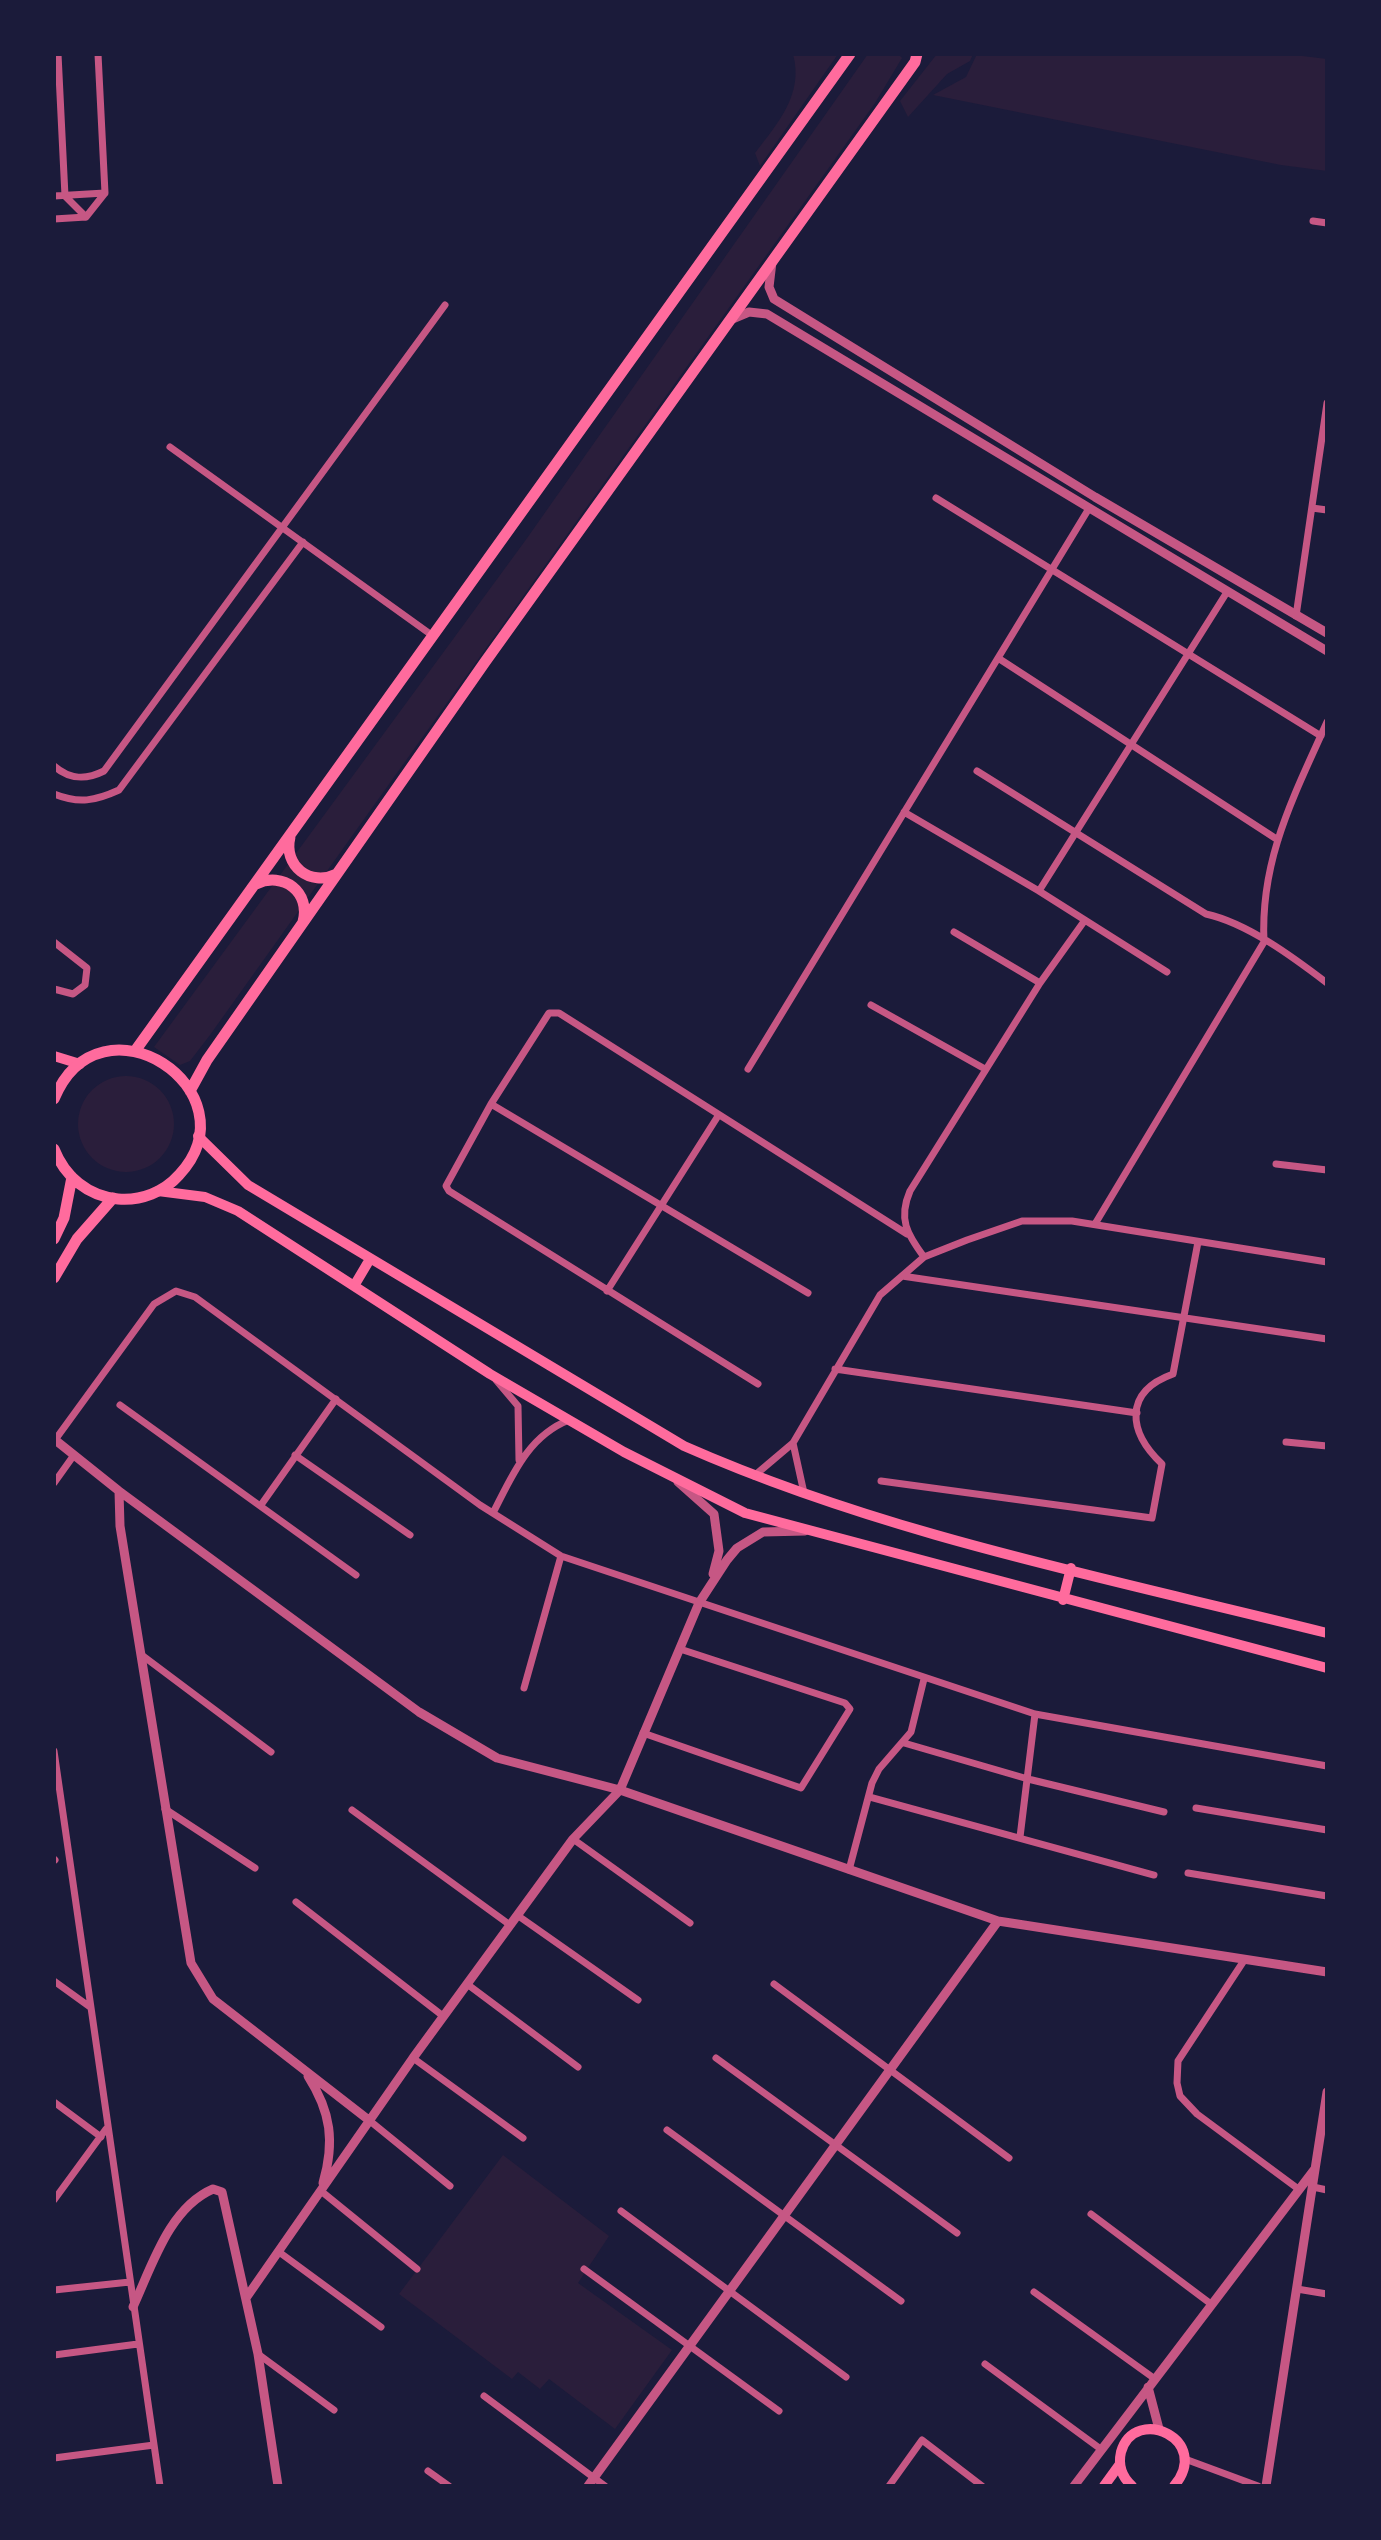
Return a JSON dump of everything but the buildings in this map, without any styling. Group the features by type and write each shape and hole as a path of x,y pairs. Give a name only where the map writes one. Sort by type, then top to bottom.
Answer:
{"main road":[{"path":"135,1051 850,54"},
{"path":"190,1091 207,1060 303,922 916,56"},
{"path":"290,836 289,856 301,872 319,878 337,874"},
{"path":"255,885 274,879 292,885 304,902 303,922"},
{"path":"54,1099 64,1081 80,1064 112,1051 135,1051 168,1064 190,1091 198,1113 198,1136 185,1169 158,1191 136,1198 113,1198 91,1191 72,1177 54,1149"},
{"path":"54,1056 80,1064"},
{"path":"198,1136 248,1185 684,1446 753,1477 923,1531 1327,1633"},
{"path":"54,1239 64,1218 72,1177"},
{"path":"158,1191 205,1197 229,1207 490,1374 670,1476 745,1513 1327,1668"},
{"path":"54,1278 77,1239 113,1198"},
{"path":"354,1286 370,1259"},
{"path":"1063,1600 1071,1568"},
{"path":"1104,2486 1120,2464 1124,2445 1131,2437 1149,2429 1159,2429 1177,2440 1185,2459 1184,2469 1174,2486"},
{"path":"1120,2464 1132,2486"}],"street":[{"path":"58,54 65,196 86,217"},
{"path":"54,219 86,217 105,193 98,54"},
{"path":"54,196 105,193"},
{"path":"1313,221 1327,223"},
{"path":"772,259 769,287 774,299 1095,497 1327,633"},
{"path":"54,766 75,778 90,777 104,771 445,305"},
{"path":"727,322 749,312 767,314 1088,510 1327,651"},
{"path":"1294,632 1327,403"},
{"path":"170,447 433,636"},
{"path":"748,1069 1095,497"},
{"path":"936,498 1321,736"},
{"path":"1312,508 1327,510"},
{"path":"54,794 71,801 96,800 119,790 303,542"},
{"path":"1039,891 1227,592"},
{"path":"998,658 1278,840"},
{"path":"1095,1224 1264,942 1262,906 1267,868 1296,789 1327,722"},
{"path":"977,771 1206,914 1232,921 1264,942 1283,950 1327,983"},
{"path":"904,812 1039,891 1167,972"},
{"path":"907,1234 902,1215 910,1191 1040,983 1085,920"},
{"path":"954,932 1040,983"},
{"path":"54,942 87,968 85,985 73,994 54,989"},
{"path":"871,1005 985,1069"},
{"path":"758,1384 449,1191 446,1186 491,1104 549,1013 554,1011 907,1234 924,1257"},
{"path":"491,1104 808,1293"},
{"path":"607,1291 718,1116"},
{"path":"1276,1164 1327,1170"},
{"path":"753,1477 793,1443 880,1295 924,1257 1022,1221 1095,1224 1327,1262"},
{"path":"881,1481 1145,1520 1155,1513 1162,1464 1141,1445 1136,1432 1137,1413 1146,1390 1158,1379 1173,1374 1198,1242"},
{"path":"901,1276 1327,1339"},
{"path":"1327,1766 1035,1714 561,1556 493,1513 195,1297 176,1291 154,1304 55,1439 119,1491 419,1712 497,1758 620,1790 998,1921 1327,1972"},
{"path":"835,1369 1137,1413"},
{"path":"490,1374 518,1406 519,1462"},
{"path":"261,1505 336,1399"},
{"path":"120,1405 356,1575"},
{"path":"493,1513 519,1462 552,1426 569,1420"},
{"path":"1286,1442 1327,1446"},
{"path":"793,1443 804,1493"},
{"path":"54,1483 74,1455"},
{"path":"295,1455 410,1535"},
{"path":"670,1476 714,1514 719,1551 710,1585"},
{"path":"119,1491 120,1526 191,1963 213,1999 450,2186"},
{"path":"246,2298 517,1915 573,1839 620,1790 699,1603 710,1585 737,1548 754,1536 763,1532 805,1531"},
{"path":"524,1688 561,1556"},
{"path":"643,1733 801,1788 850,1709 845,1703 680,1649"},
{"path":"143,1656 271,1752"},
{"path":"849,1870 879,1769 911,1732 924,1679"},
{"path":"1020,1837 1035,1714"},
{"path":"904,1743 1028,1779 1164,1812"},
{"path":"54,1751 106,2129 160,2486"},
{"path":"870,1797 1154,1875"},
{"path":"1196,1808 1327,1830"},
{"path":"165,1809 255,1868"},
{"path":"352,1810 510,1925"},
{"path":"573,1839 690,1923"},
{"path":"1188,1873 1327,1896"},
{"path":"296,1902 443,2016"},
{"path":"517,1915 638,2000"},
{"path":"591,2482 998,1921"},
{"path":"1245,1959 1178,2061 1177,2083 1180,2096 1197,2114 1297,2188"},
{"path":"54,1981 90,2007"},
{"path":"467,1984 578,2067"},
{"path":"774,1984 892,2068 1009,2158"},
{"path":"413,2058 523,2138"},
{"path":"716,2058 957,2233"},
{"path":"304,2070 320,2095 331,2125 330,2160 321,2191"},
{"path":"1266,2486 1327,2095"},
{"path":"54,2102 101,2137"},
{"path":"54,2200 106,2129"},
{"path":"667,2130 901,2301"},
{"path":"1074,2486 1297,2188 1314,2170"},
{"path":"1313,2187 1327,2190"},
{"path":"133,2307 179,2216 203,2193 213,2189 222,2192 258,2354 278,2486"},
{"path":"321,2191 417,2269"},
{"path":"621,2211 846,2377"},
{"path":"1091,2214 1211,2304"},
{"path":"279,2252 381,2327"},
{"path":"584,2269 779,2411"},
{"path":"54,2290 130,2282"},
{"path":"1297,2289 1327,2294"},
{"path":"1034,2292 1152,2383 1159,2429"},
{"path":"54,2355 138,2344"},
{"path":"258,2354 334,2410"},
{"path":"985,2364 1102,2450"},
{"path":"484,2396 591,2482 605,2486"},
{"path":"889,2486 922,2440 982,2486"},
{"path":"54,2458 154,2445"},
{"path":"1185,2459 1258,2486"},
{"path":"428,2471 449,2486"}],"shaded area":[{"path":"793,54 838,54 760,166 755,153 780,119 792,95 795,82"},
{"path":"868,54 898,54 902,58 875,103 210,1035 190,1061 180,1065 154,1047 525,541"},
{"path":"937,54 973,54 970,61 947,74 908,117 900,101"},
{"path":"977,54 1286,54 1327,59 1327,171 1281,165 933,95 966,77"},
{"path":"126,1076 144,1080 160,1090 170,1106 174,1124 170,1142 160,1158 144,1168 126,1172 108,1168 92,1158 82,1142 78,1124 82,1106 92,1090 108,1080"},
{"path":"503,2155 609,2236 578,2283 672,2350 615,2429 549,2379 540,2389 518,2372 512,2379 399,2294"}]}
